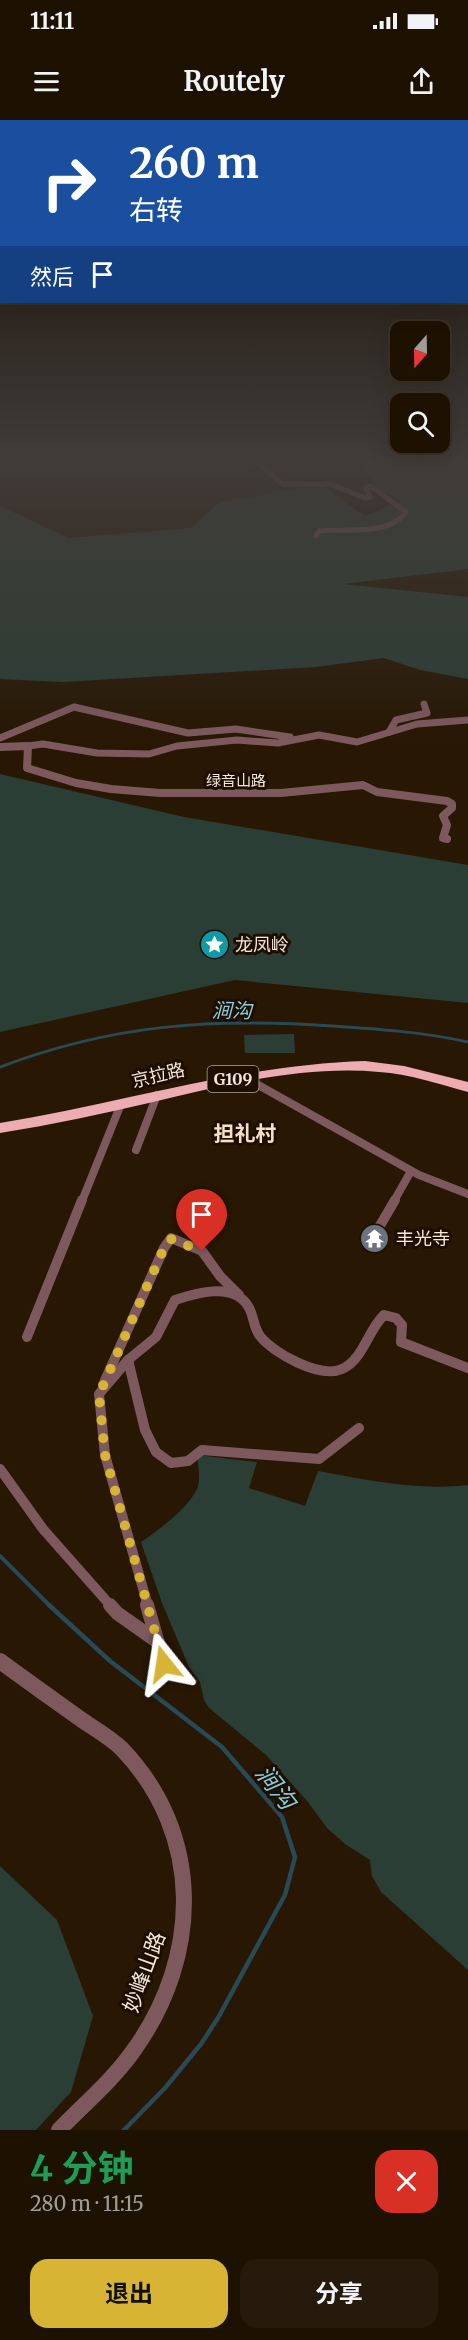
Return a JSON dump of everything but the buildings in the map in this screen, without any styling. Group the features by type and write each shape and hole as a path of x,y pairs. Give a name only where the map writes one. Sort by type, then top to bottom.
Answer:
{"highway":[{"name":"京拉路","path":"0,1128 46,1121 244,1077 366,1066 383,1067 468,1087"}],"street":[{"path":"389,732 396,720 427,712 424,705"},
{"path":"0,738 74,707 168,727 188,734 236,729 296,738"},
{"path":"0,747 43,744 97,753 149,754 177,746 237,740 278,743 319,735 357,742 417,724 468,720"},
{"name":"绿音山路","path":"28,746 27,768 75,783 111,789 160,793 281,793 363,784 377,792 447,801 452,804 452,808 443,816 447,825 443,838 447,839"},
{"path":"244,1077 411,1171 468,1194"},
{"path":"136,1150 157,1095"},
{"path":"27,1337 122,1104"},
{"path":"378,1229 411,1171"},
{"path":"164,1664 105,1455 99,1395 164,1248 171,1239 202,1251 220,1276 248,1306 261,1337 301,1365 321,1371 341,1370 357,1357 378,1320 384,1315 396,1318 402,1325 401,1342 468,1368"},
{"path":"99,1395 128,1360 156,1337 175,1300 196,1293 216,1291 241,1297"},
{"path":"128,1360 146,1430 156,1452 171,1463 188,1461 202,1450 283,1458 320,1459 359,1428"},
{"path":"0,1469 43,1529 117,1613 158,1642"},
{"name":"妙峰山路","path":"0,1661 120,1747 138,1764 159,1793 172,1822 181,1856 185,1891 183,1931 175,1965 151,2023 134,2050 59,2130"}],"green space":[{"path":"0,554 468,554 468,569 343,584 468,597 468,679 420,670 384,658 316,667 63,682 0,679"},
{"path":"0,774 184,817 468,865 468,1003 235,980 0,1032"},
{"path":"294,1034 295,1053 245,1053 244,1035"},
{"path":"197,1455 257,1462 249,1488 305,1506 318,1471 412,1486 468,1485 468,1970 381,1892 372,1876 370,1860 345,1844 327,1828 308,1802 266,1755 209,1708 204,1700 200,1682 189,1667 162,1603 141,1542 172,1518 192,1497 199,1481"},
{"path":"0,1866 57,1920 93,2016 71,2092 36,2130 0,2130"}],"waterway":[{"name":"涧沟","path":"0,1067 83,1041 164,1027 204,1024 246,1023 349,1027 417,1033 468,1042"},
{"name":"涧沟","path":"0,1556 49,1605"},
{"name":"涧沟","path":"49,1605 110,1661 222,1747 282,1817 295,1857 285,1895 218,2018 201,2044 165,2088 124,2130"}],"place":[{"name":"龙凤岭","path":"214,944"},
{"name":"丰光寺","path":"375,1238"}],"district":[{"name":"担礼村","path":"245,1133"}],"route":[{"path":"164,1664 105,1455 99,1395 164,1248 171,1239 202,1251"}]}
